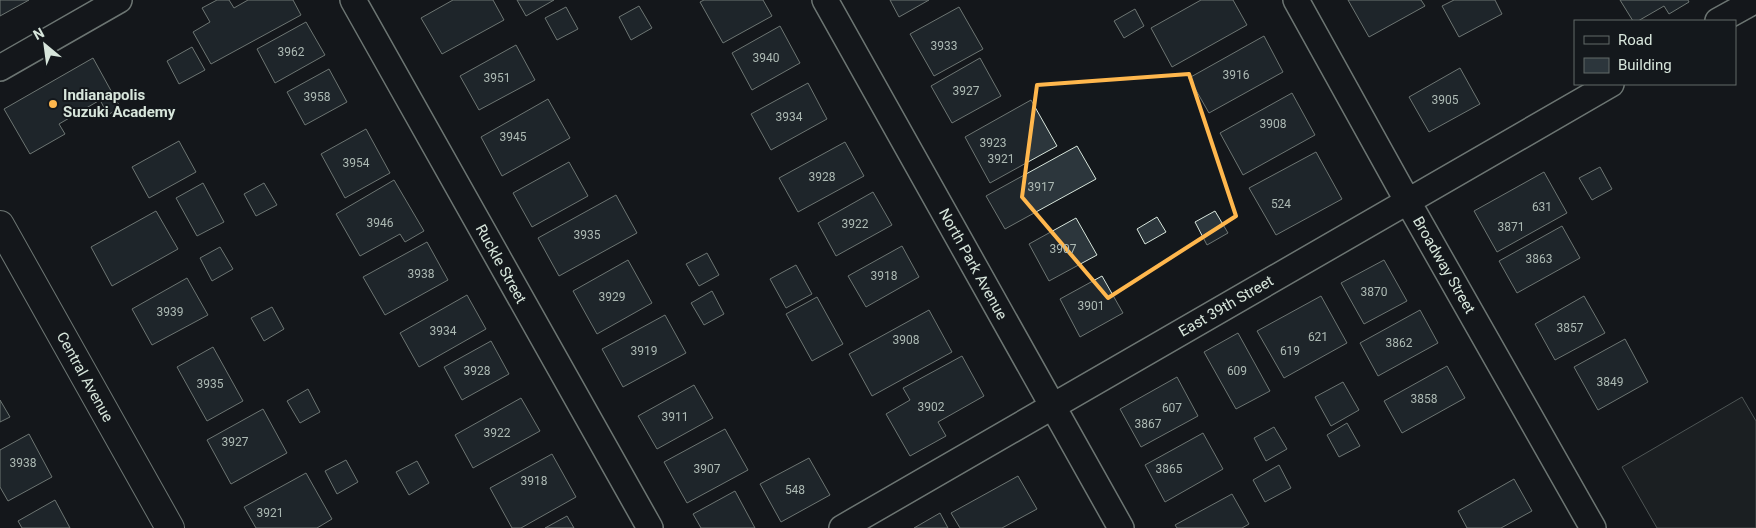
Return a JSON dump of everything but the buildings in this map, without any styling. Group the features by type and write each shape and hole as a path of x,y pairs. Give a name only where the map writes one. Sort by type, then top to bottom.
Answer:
{"main road":[{"name":"Central Avenue","path":"0,225 170,528"}],"street":[{"path":"0,68 119,0"},
{"name":"Ruckle Street","path":"353,0 650,528"},
{"name":"North Park Avenue","path":"825,0 1121,528"},
{"name":"Broadway Street","path":"1296,0 1593,528"},
{"path":"1720,20 1756,0"},
{"name":"East 39th Street","path":"842,528 1609,85"}],"highlighted area":[{"path":"1189,74 1236,216 1108,298 1022,197 1037,85"}],"shaded area":[{"path":"1742,397 1756,421 1756,528 1657,528 1622,467"}],"place":[{"name":"Indianapolis Suzuki Academy","path":"53,104"}]}
